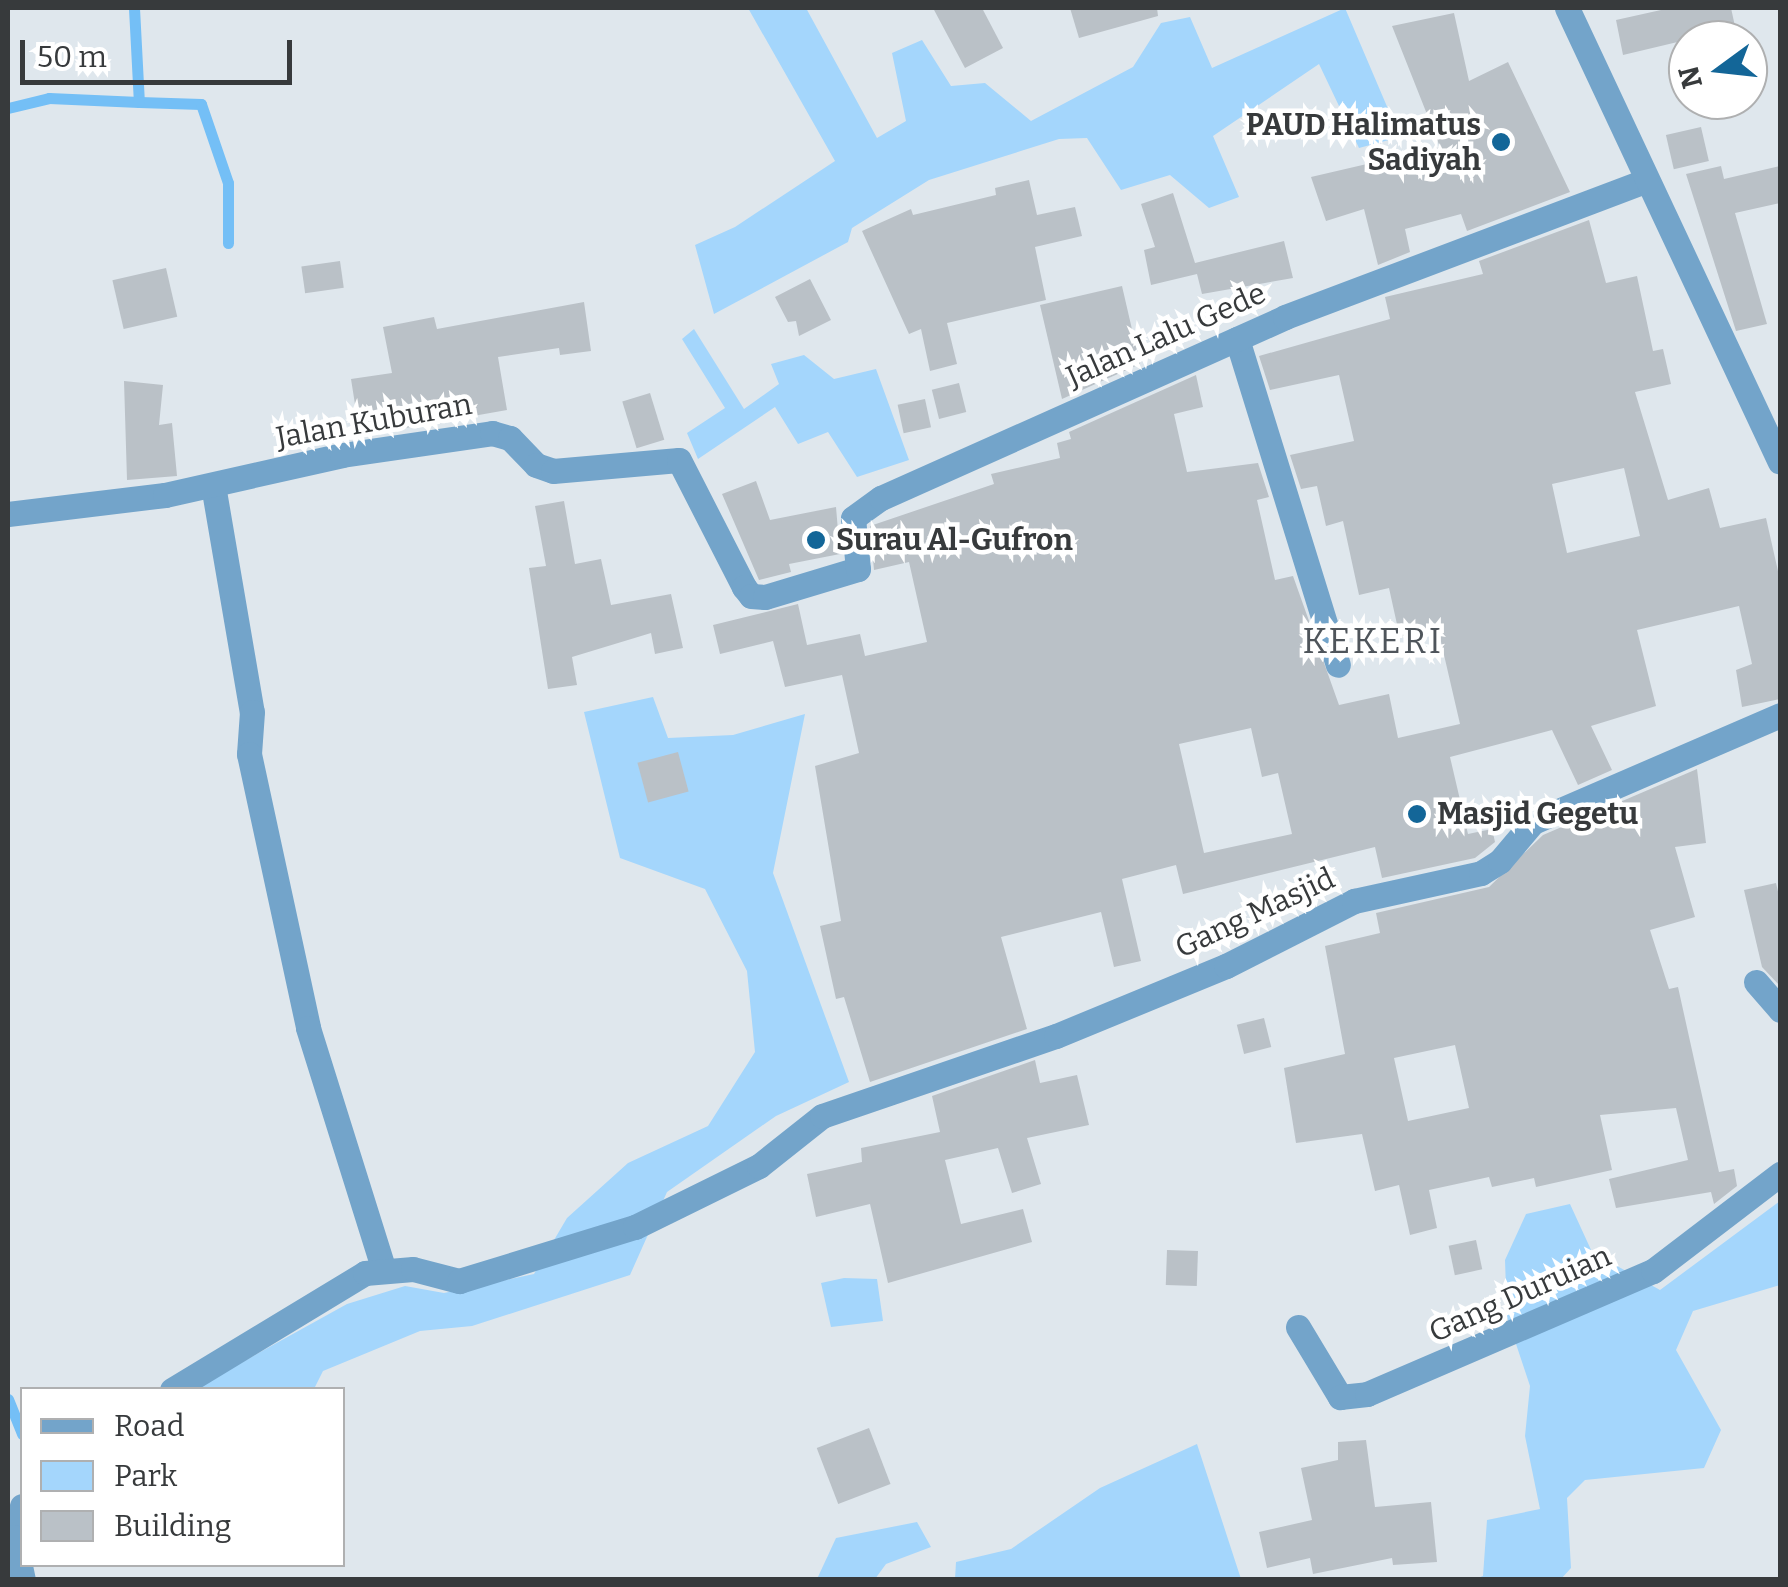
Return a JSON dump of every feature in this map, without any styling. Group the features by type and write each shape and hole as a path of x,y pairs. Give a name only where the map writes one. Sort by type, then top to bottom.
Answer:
{"street":[{"path":"1567,8 1780,462"},
{"name":"Jalan Lalu Gede","path":"776,594 858,569 855,512 881,498 1237,339 1645,181"},
{"path":"1237,339 1338,666"},
{"name":"Jalan Kuburan","path":"8,514 213,485 342,455 486,434 510,438 536,465 553,471 673,458 690,472 751,596 776,594"},
{"path":"177,1387 338,1286 383,1268 304,1010 249,754 250,697 213,485"},
{"name":"Gang Masjid","path":"383,1268 459,1281 577,1250 708,1196 822,1116 910,1090 1226,966 1339,907 1488,870 1533,822 1780,715"},
{"path":"1756,982 1780,1010"},
{"name":"Gang Duruian","path":"1298,1327 1333,1390 1340,1396 1367,1394 1653,1271 1780,1174"},
{"path":"20,1514 14,1537 20,1563"}],"green space":[{"path":"748,8 806,8 877,138 906,121 892,53 922,40 951,86 985,83 1031,121 1133,67 1161,23 1190,17 1212,68 1345,8 1400,137 1359,148 1319,64 1213,136 1239,197 1209,208 1170,175 1121,190 1087,138 1059,139 929,180 852,228 848,242 714,314 695,245 735,227 835,161"},
{"path":"694,329 744,409 779,384 771,364 804,355 834,379 876,369 909,460 857,477 828,432 798,444 775,407 698,459 687,433 725,408 682,339"},
{"path":"653,697 668,738 733,735 805,714 773,873 849,1082 776,1116 667,1192 630,1275 472,1326 420,1331 323,1371 315,1387 197,1387 347,1304 405,1286 444,1293 534,1274 567,1218 628,1163 708,1126 755,1052 747,971 705,889 620,858 584,712"},
{"path":"1780,1201 1780,1285 1693,1311 1676,1350 1721,1430 1704,1468 1585,1480 1567,1498 1571,1568 1561,1579 1472,1580 1483,1576 1487,1520 1540,1509 1525,1436 1530,1386 1507,1317 1505,1260 1526,1214 1570,1204 1592,1252 1660,1290"},
{"path":"844,1278 877,1279 883,1321 831,1327 821,1283"},
{"path":"1197,1444 1241,1579 955,1579 956,1562 1011,1549 1100,1488"},
{"path":"917,1522 931,1547 886,1564 875,1579 817,1579 836,1538"}],"building":[{"path":"933,8 982,8 1003,48 965,68"},
{"path":"1070,8 1157,8 1158,16 1079,38"},
{"path":"1670,8 1731,8 1734,20 1668,20 1668,44 1623,55 1616,20"},
{"path":"1454,13 1469,81 1508,62 1570,192 1467,231 1461,214 1405,229 1410,252 1378,265 1364,209 1326,221 1311,177 1440,147 1392,26"},
{"path":"1701,127 1709,161 1674,169 1666,135"},
{"path":"1721,166 1724,179 1780,166 1780,203 1735,213 1767,324 1736,331 1686,174"},
{"path":"1029,180 1037,215 1075,207 1082,236 1035,247 1046,300 947,323 957,364 930,371 921,329 909,334 862,231 911,209 913,215 996,195 995,188"},
{"path":"1173,193 1195,263 1284,241 1293,278 1202,294 1197,274 1151,285 1144,250 1155,247 1141,204"},
{"path":"1589,220 1606,283 1637,276 1653,351 1663,349 1671,384 1635,392 1668,500 1709,488 1720,528 1766,518 1780,580 1780,699 1742,707 1736,670 1752,664 1739,606 1637,630 1656,706 1591,726 1612,770 1578,785 1552,730 1450,757 1468,834 1492,829 1495,842 1475,858 1382,878 1375,847 1183,894 1176,865 1122,879 1141,961 1114,967 1101,912 1001,937 1027,1029 870,1082 844,997 836,999 820,926 841,921 815,766 859,753 842,675 785,687 773,641 720,654 713,625 798,604 807,645 860,634 865,656 927,642 909,562 874,570 870,526 994,484 991,474 1060,458 1057,443 1071,439 1069,432 1196,375 1203,407 1174,414 1187,472 1258,463 1269,497 1257,500 1275,580 1293,576 1339,705 1389,694 1398,738 1460,724 1438,629 1400,638 1389,588 1359,595 1343,521 1326,526 1317,486 1301,489 1290,455 1354,441 1339,375 1270,390 1259,356 1390,319 1385,297 1483,274 1479,261","holes":["1624,468 1640,536 1567,553 1552,484","1251,728 1262,777 1278,773 1292,834 1204,853 1179,744"]},
{"path":"340,261 344,288 305,293 301,266"},
{"path":"166,268 177,317 124,329 112,280"},
{"path":"810,279 831,320 799,336 796,321 788,322 775,297"},
{"path":"1122,286 1140,364 1062,399 1040,305"},
{"path":"584,302 591,351 560,355 559,348 498,357 507,410 360,436 351,379 392,373 383,327 434,317 437,329"},
{"path":"124,381 163,385 159,425 172,423 177,476 127,480"},
{"path":"959,383 966,412 939,419 932,390"},
{"path":"650,393 664,440 637,448 622,401"},
{"path":"925,399 931,427 904,433 898,405"},
{"path":"756,481 770,520 836,507 840,554 789,564 791,572 759,580 722,494"},
{"path":"564,501 575,564 601,559 611,605 671,594 683,648 655,654 651,633 572,657 577,685 548,689 529,568 546,566 535,506"},
{"path":"678,752 689,792 648,802 637,763"},
{"path":"1697,769 1706,843 1675,847 1695,917 1650,930 1669,989 1678,987 1719,1172 1734,1169 1737,1186 1714,1204 1711,1192 1616,1208 1609,1179 1688,1160 1676,1108 1600,1115 1612,1170 1536,1187 1534,1178 1492,1187 1489,1177 1429,1190 1437,1228 1410,1235 1399,1185 1375,1191 1362,1134 1296,1143 1284,1068 1345,1054 1325,946 1380,933 1376,913 1489,887 1543,835","holes":["1455,1045 1469,1108 1408,1121 1394,1058"]},
{"path":"1776,883 1780,900 1780,986 1762,967 1744,890"},
{"path":"1264,1018 1271,1047 1244,1054 1237,1025"},
{"path":"1035,1060 1040,1083 1077,1075 1089,1125 1027,1138 1041,1184 1012,1193 998,1148 945,1160 961,1224 1023,1209 1032,1242 888,1283 870,1204 816,1217 807,1174 862,1162 861,1148 940,1132 932,1096"},
{"path":"1476,1240 1482,1269 1455,1275 1449,1246"},
{"path":"1167,1250 1198,1251 1197,1286 1166,1285"},
{"path":"869,1428 891,1484 838,1504 817,1448"},
{"path":"1366,1440 1375,1507 1431,1502 1437,1562 1393,1565 1392,1558 1313,1574 1310,1558 1267,1568 1259,1532 1312,1520 1301,1468 1338,1460 1338,1442"}],"waterway":[{"path":"134,8 139,102 201,104 228,183 228,243"},
{"path":"8,108 49,98 139,102"},
{"path":"8,1399 20,1429"}],"place":[{"name":"PAUD Halimatus Sadiyah","path":"1501,142"},
{"name":"Surau Al-Gufron","path":"816,540"},
{"name":"Masjid Gegetu","path":"1417,814"}],"district":[{"name":"KEKERI","path":"1373,641"}]}
